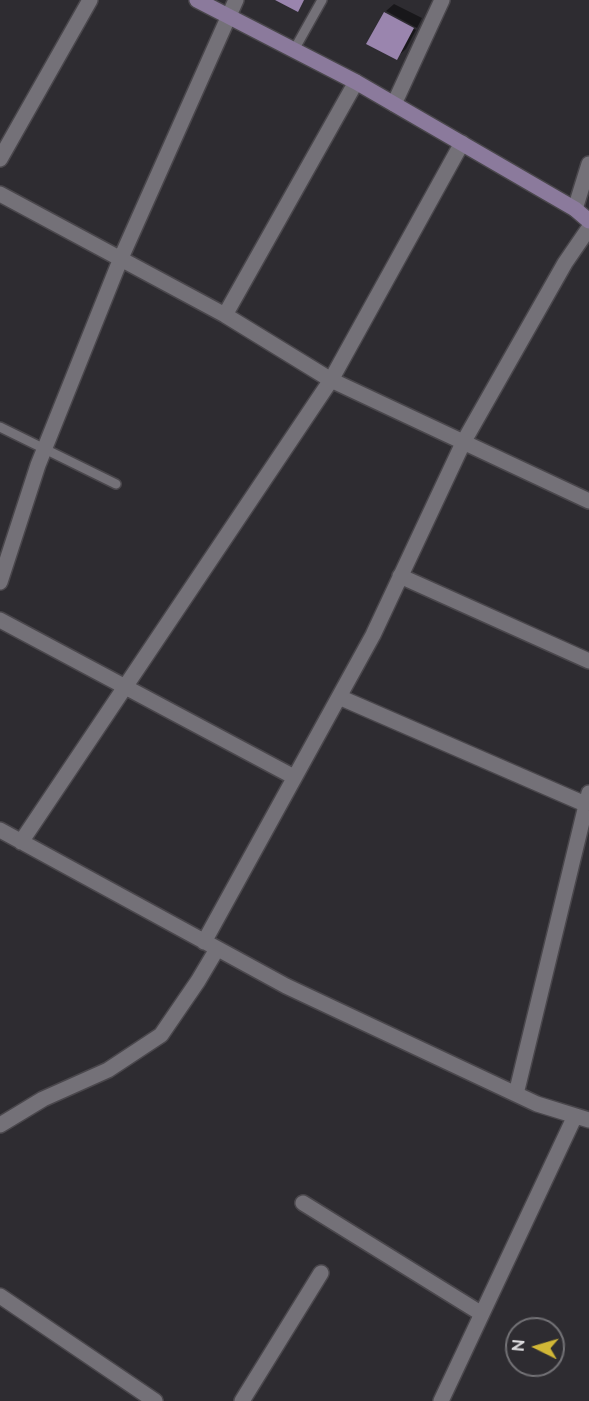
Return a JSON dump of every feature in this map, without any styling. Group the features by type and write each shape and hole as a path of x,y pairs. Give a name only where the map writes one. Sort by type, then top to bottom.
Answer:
{"street":[{"path":"0,159 90,0"},
{"path":"197,0 356,82 575,209 589,221"},
{"path":"0,582 45,449 121,258 236,0"},
{"path":"394,104 442,0"},
{"path":"225,315 356,82"},
{"path":"21,842 331,380 462,143"},
{"path":"575,209 589,164"},
{"path":"0,194 225,315 331,380 589,501"},
{"path":"0,1125 43,1099 108,1070 161,1035 198,981 211,945 294,777 372,635 464,441 565,263 589,228"},
{"path":"400,576 589,661"},
{"path":"0,620 294,777"},
{"path":"339,697 587,798 516,1094"},
{"path":"0,831 286,986 537,1104 582,1118 441,1401"},
{"path":"303,1203 483,1314"},
{"path":"242,1401 321,1273"},
{"path":"0,1296 155,1401"}],"lane":[{"path":"294,50 322,0"},
{"path":"0,427 116,484"}],"building":[{"path":"275,0 304,0 298,12"},
{"path":"384,12 414,28 397,60 366,44"}]}
